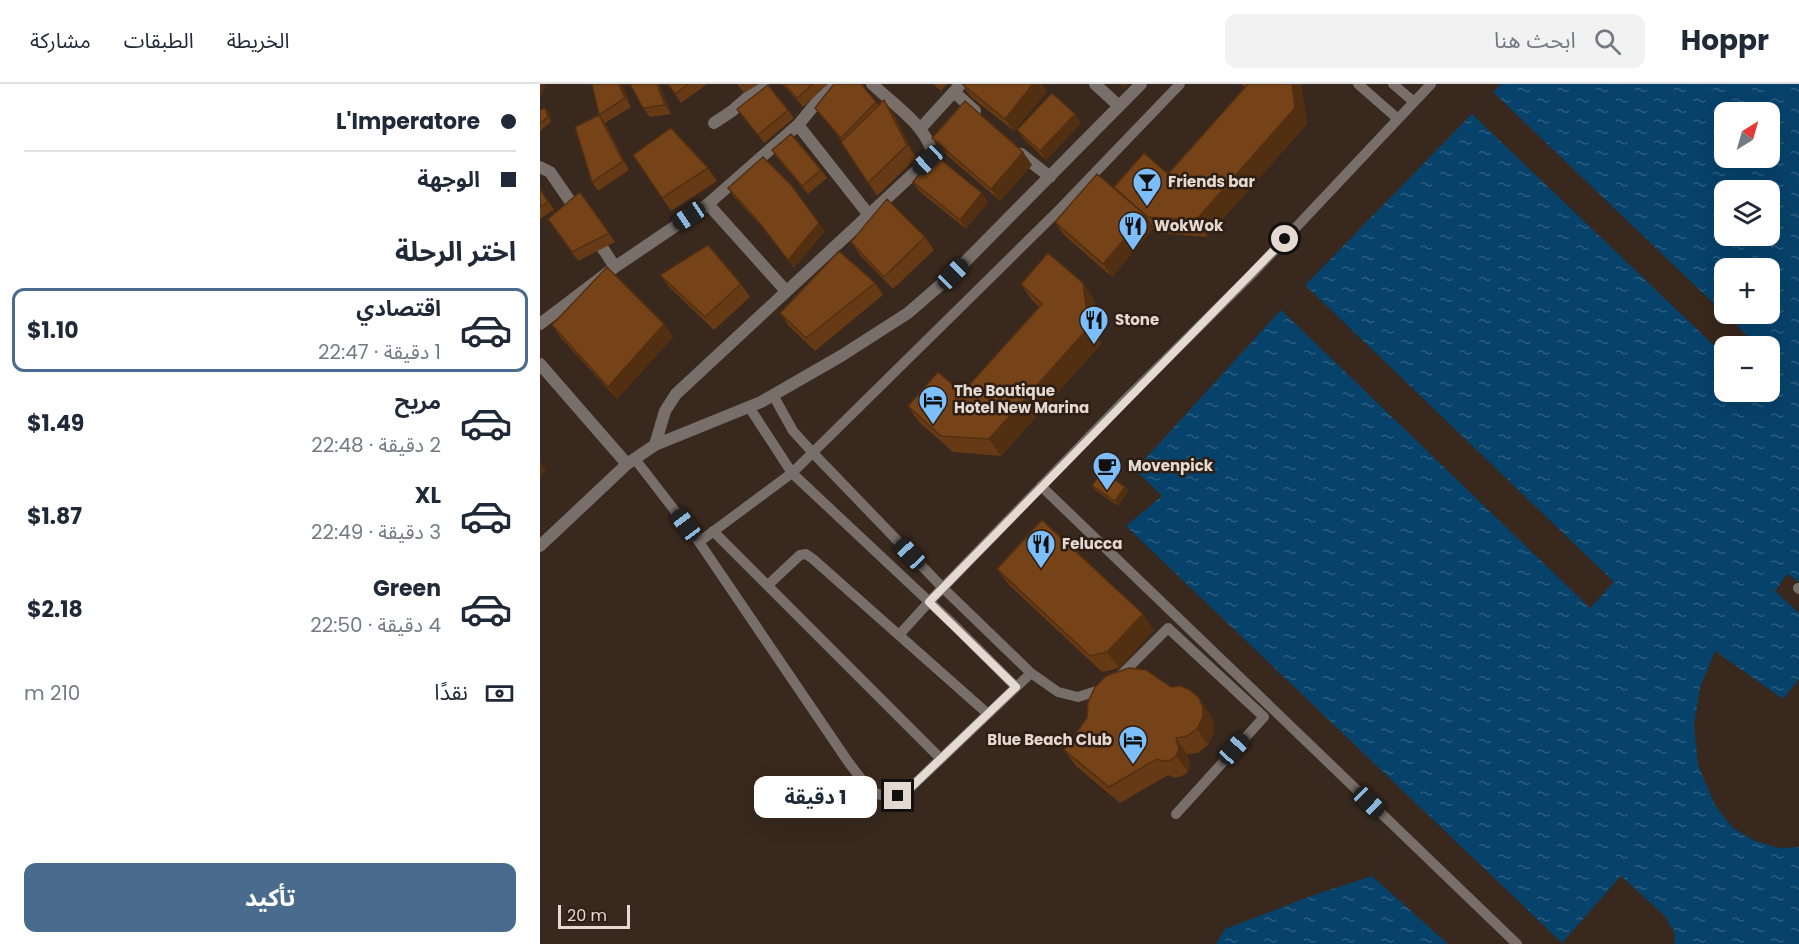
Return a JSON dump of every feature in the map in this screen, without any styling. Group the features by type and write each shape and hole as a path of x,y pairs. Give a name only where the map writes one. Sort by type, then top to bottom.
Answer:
{"street":[{"path":"714,123 732,111 763,84"},
{"path":"540,324 615,267 708,204 798,125 832,84"},
{"path":"655,445 665,411 676,394 928,160 932,151 921,129 872,84"},
{"path":"1095,84 1119,106"},
{"path":"540,546 631,461 655,445 773,395 908,314 953,274 1141,84"},
{"path":"921,129 958,88 980,116"},
{"path":"798,125 869,215"},
{"path":"1015,148 1032,165 1050,177"},
{"path":"540,167 550,172 615,267"},
{"path":"708,204 786,291"},
{"path":"543,372 631,461"}],"lane":[{"path":"699,542 792,473 1060,209 1180,84"},
{"path":"1358,84 1398,119"},
{"path":"1393,84 1414,102"},
{"path":"900,635 1041,486 1253,273 1431,84"},
{"path":"773,395 793,430 813,453 942,588 1031,673 1059,692 1078,697 1109,686 1168,628 1264,717 1176,814"},
{"path":"749,407 792,473 1016,687"},
{"path":"631,461 699,542 849,763 874,793 884,798 906,792 1031,673"},
{"path":"1041,486 1517,944"},
{"path":"714,531 941,759"},
{"path":"768,585 800,555 806,554 988,714"}],"water":[{"path":"1501,84 1799,84 1799,944 1216,944 1225,929 1372,876 1399,847 1193,658 1096,562 1126,526 1162,496 1135,470 1281,310"}],"pier":[{"path":"1493,92 1714,304 1714,324 1735,324 1748,336 1714,336 1714,345 1472,114"},
{"path":"1305,285 1614,582 1590,608 1281,310"},
{"path":"1126,526 1562,943 1621,876 1666,917 1675,935 1674,944 1448,944 1372,876 1399,847 1193,658 1096,562"},
{"path":"1787,574 1799,582 1799,613 1775,591"},
{"path":"1715,651 1783,699 1799,679 1799,847 1779,848 1755,841 1733,828 1715,805 1698,765 1694,725 1700,688"}],"building":[{"path":"592,84 619,84 625,98 599,115"},
{"path":"630,84 657,84 665,105 643,108"},
{"path":"668,84 689,84 675,94"},
{"path":"784,84 813,84 797,98"},
{"path":"834,84 861,84 876,102 841,138 815,108"},
{"path":"962,84 1033,84 1005,119"},
{"path":"1248,84 1292,84 1295,108 1196,220 1148,217 1114,187 1144,153 1168,174"},
{"path":"768,85 788,110 758,135 737,109"},
{"path":"1052,93 1075,114 1040,151 1017,130"},
{"path":"884,100 907,145 868,183 841,142"},
{"path":"965,101 1023,152 991,189 932,138"},
{"path":"545,108 548,117 540,124 540,110"},
{"path":"599,115 623,161 592,182 575,127"},
{"path":"671,128 708,168 662,198 633,155"},
{"path":"791,134 821,170 802,186 772,150"},
{"path":"935,155 982,193 960,220 913,182"},
{"path":"763,157 792,186 819,223 788,260 758,221 728,188"},
{"path":"1097,174 1145,215 1103,264 1055,222"},
{"path":"540,189 548,202 540,207"},
{"path":"580,192 609,233 572,252 548,219"},
{"path":"887,199 925,237 884,277 851,242"},
{"path":"708,245 741,284 705,317 660,275"},
{"path":"839,251 875,283 806,338 780,313"},
{"path":"1048,253 1083,283 1089,327 989,439 941,436 908,406 938,372 962,393 1042,304 1021,284"},
{"path":"607,267 664,324 608,387 552,325"},
{"path":"1102,471 1125,487 1115,501 1092,486"},
{"path":"1042,520 1143,614 1107,652 1090,656 997,569"},
{"path":"1129,668 1146,670 1171,687 1181,686 1190,690 1199,698 1203,707 1203,717 1197,729 1187,736 1176,738 1179,749 1171,760 1157,759 1109,787 1064,750 1087,718 1088,702 1095,687 1106,676"}],"place":[{"name":"Friends bar","path":"1147,208"},
{"name":"WokWok","path":"1133,252"},
{"name":"Stone","path":"1094,346"},
{"name":"The Boutique Hotel New Marina","path":"933,426"},
{"name":"Movenpick","path":"1107,492"},
{"name":"Felucca","path":"1041,570"},
{"name":"Blue Beach Club","path":"1133,766"}],"route":[{"path":"898,796 906,792 1016,687 929,602 1285,239"}]}
